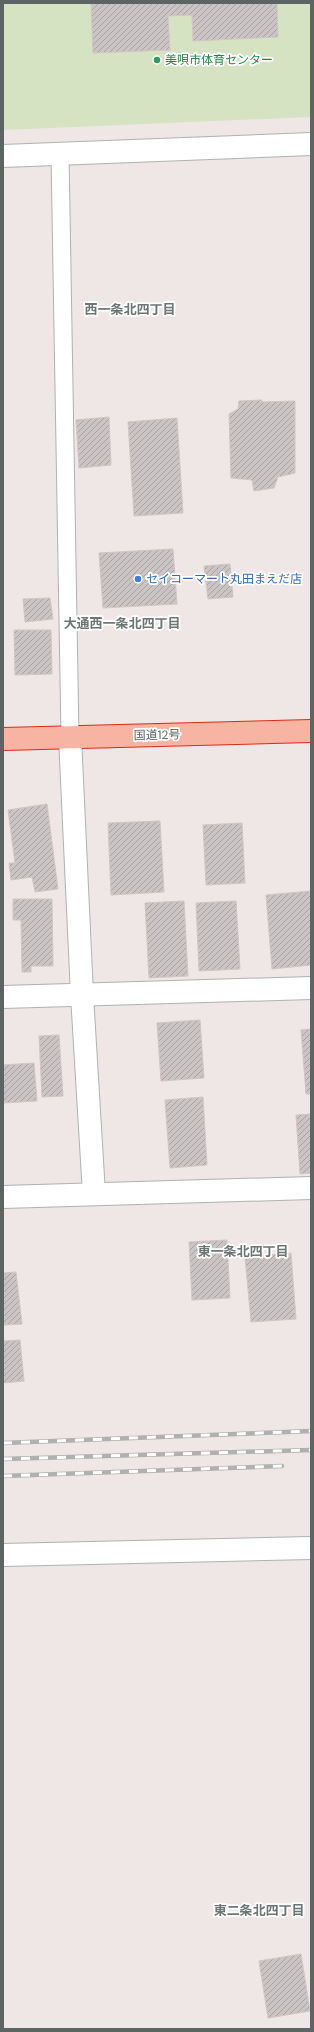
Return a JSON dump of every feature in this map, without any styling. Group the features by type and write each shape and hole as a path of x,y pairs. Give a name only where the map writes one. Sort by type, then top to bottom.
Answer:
{"highway":[{"name":"国道12号","path":"3,738 311,731"}],"street":[{"path":"3,156 311,144"},
{"path":"70,737 82,995 94,1194"},
{"path":"3,998 311,988"},
{"path":"3,1197 311,1188"},
{"path":"3,1555 311,1548"}],"lane":[{"path":"60,154 70,737"}],"green space":[{"name":"美唄市体育センター","path":"3,3 311,3 311,117 3,130"}],"building":[{"path":"91,3 277,3 278,37 193,41 192,15 168,16 170,50 93,53"},
{"path":"262,400 262,402 295,401 295,473 278,477 274,488 254,491 252,480 231,478 229,414 238,409 239,401"},
{"path":"109,417 111,465 79,468 76,420"},
{"path":"177,418 183,513 134,516 128,422"},
{"name":"セイコーマート丸田まえだ店","path":"173,549 177,604 103,608 99,553"},
{"path":"230,564 233,597 208,599 204,566"},
{"path":"50,598 53,619 25,622 23,599"},
{"path":"14,630 51,630 52,674 15,675"},
{"path":"47,804 58,889 35,892 32,877 11,880 9,863 15,863 8,810"},
{"path":"160,821 164,892 111,895 108,823"},
{"path":"242,823 245,883 206,885 203,825"},
{"path":"311,891 311,965 272,969 266,895"},
{"path":"13,899 52,899 53,966 31,966 31,972 22,972 21,920 13,920"},
{"path":"184,901 188,976 149,978 145,903"},
{"path":"236,901 240,969 199,971 196,903"},
{"path":"200,1020 204,1078 161,1081 157,1023"},
{"path":"311,1029 311,1094 306,1094 301,1030"},
{"path":"59,1035 63,1096 42,1097 39,1036"},
{"path":"34,1063 37,1101 3,1103 3,1065"},
{"path":"203,1097 207,1165 170,1168 165,1100"},
{"path":"311,1114 311,1173 300,1174 296,1115"},
{"path":"227,1240 230,1298 192,1300 189,1242"},
{"path":"291,1253 296,1319 251,1322 245,1257"},
{"path":"16,1272 22,1324 3,1325 3,1273"},
{"path":"20,1340 24,1381 3,1383 3,1341"},
{"path":"301,1954 310,2011 268,2018 259,1961"}],"railway":[{"path":"3,1443 311,1431"},
{"path":"3,1459 311,1450"},
{"path":"3,1476 282,1466"}],"place":[{"name":"美唄市体育センター","path":"157,60"},
{"name":"セイコーマート丸田まえだ店","path":"138,579"}],"district":[{"name":"西一条北四丁目","path":"130,309"},
{"name":"大通西一条北四丁目","path":"122,623"},
{"name":"東一条北四丁目","path":"243,1251"},
{"name":"東二条北四丁目","path":"259,1910"}]}
